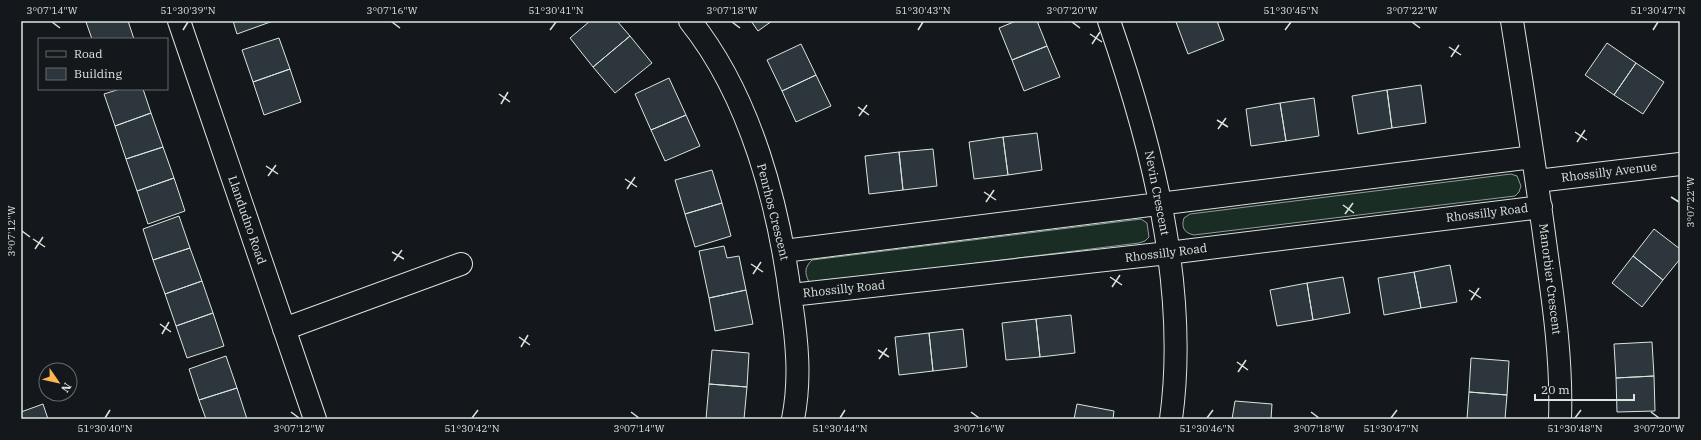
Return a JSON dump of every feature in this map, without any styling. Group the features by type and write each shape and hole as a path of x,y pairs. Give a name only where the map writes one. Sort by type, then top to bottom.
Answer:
{"street":[{"name":"Llandudno Road","path":"179,21 315,419"},
{"name":"Penrhos Crescent","path":"690,21 714,54 729,81 741,109 762,166 784,251 791,295 798,363 798,384 793,419"},
{"name":"Nevin Crescent","path":"1109,21 1149,149 1161,204 1173,292 1175,344 1174,400 1172,419"},
{"name":"Manorbier Crescent","path":"1512,21 1538,181 1558,353 1560,419"},
{"path":"784,251 1533,157"},
{"name":"Rhossilly Avenue","path":"1538,181 1680,164"},
{"name":"Rhossilly Road","path":"791,295 1168,253 1541,207"},
{"path":"284,329 461,264"}],"green space":[{"path":"1511,174 1517,176 1521,186 1519,192 1515,196 1194,235 1188,233 1183,227 1184,218 1190,214"},
{"path":"1141,219 1147,223 1149,237 1145,241 1139,243 816,283 809,282 806,275 807,267 812,260"}],"building":[{"path":"128,21 134,38 92,38 86,22"},
{"path":"233,21 273,21 237,34"},
{"path":"590,21 617,21 630,36 593,67 570,38"},
{"path":"751,21 772,21 758,31"},
{"path":"1016,21 1037,21 1047,46 1012,60 999,28"},
{"path":"1217,21 1224,40 1188,54 1176,22"},
{"path":"630,36 652,63 615,93 593,67"},
{"path":"279,38 290,69 253,82 242,50"},
{"path":"1607,43 1636,63 1614,95 1585,75"},
{"path":"801,44 816,75 782,91 767,60"},
{"path":"1047,46 1060,77 1024,91 1012,60"},
{"path":"1636,63 1664,82 1643,114 1614,95"},
{"path":"290,69 301,102 264,115 253,82"},
{"path":"816,75 831,106 796,122 782,91"},
{"path":"669,78 686,115 651,130 635,94"},
{"path":"1421,85 1426,123 1392,128 1387,90"},
{"path":"117,90 143,90 151,113 115,126 104,94"},
{"path":"1387,90 1392,128 1358,134 1352,96"},
{"path":"1314,98 1319,136 1286,141 1280,103"},
{"path":"1280,103 1286,141 1251,146 1246,109"},
{"path":"151,113 163,147 126,159 115,126"},
{"path":"686,115 700,146 665,161 651,130"},
{"path":"1037,133 1042,170 1008,175 1003,137"},
{"path":"1003,137 1008,175 974,179 969,142"},
{"path":"163,147 174,178 137,191 126,159"},
{"path":"933,149 937,186 903,190 899,152"},
{"path":"899,152 903,190 869,194 865,156"},
{"path":"712,170 722,203 685,214 675,180"},
{"path":"174,178 185,211 148,224 137,191"},
{"path":"722,203 731,236 695,247 685,214"},
{"path":"179,216 190,248 153,260 143,229"},
{"path":"1654,229 1680,249 1680,259 1663,280 1633,256"},
{"path":"724,246 727,258 739,256 746,290 709,298 699,251"},
{"path":"190,248 202,281 165,294 153,260"},
{"path":"1633,256 1663,280 1642,307 1612,283"},
{"path":"1450,265 1457,302 1421,308 1414,272"},
{"path":"1414,272 1421,308 1384,315 1378,278"},
{"path":"1343,277 1350,313 1313,320 1307,283"},
{"path":"202,281 213,313 176,326 165,294"},
{"path":"1307,283 1313,320 1277,326 1270,290"},
{"path":"746,290 753,324 715,331 709,298"},
{"path":"213,313 224,346 187,358 176,326"},
{"path":"1071,315 1075,353 1040,357 1036,319"},
{"path":"1036,319 1040,357 1006,360 1002,323"},
{"path":"963,329 967,367 933,371 929,333"},
{"path":"929,333 933,371 899,375 895,337"},
{"path":"1652,342 1654,376 1616,378 1614,344"},
{"path":"712,350 749,353 747,387 709,384"},
{"path":"226,356 237,388 199,400 189,369"},
{"path":"1471,358 1509,361 1507,395 1469,392"},
{"path":"1654,376 1655,411 1617,412 1616,378"},
{"path":"709,384 747,387 744,419 706,419"},
{"path":"237,388 247,419 206,419 199,400"},
{"path":"1469,392 1507,395 1505,419 1467,419"},
{"path":"1235,401 1272,404 1271,419 1232,419"},
{"path":"43,404 48,419 21,419 21,412"},
{"path":"1077,404 1114,411 1113,419 1074,419"}]}
